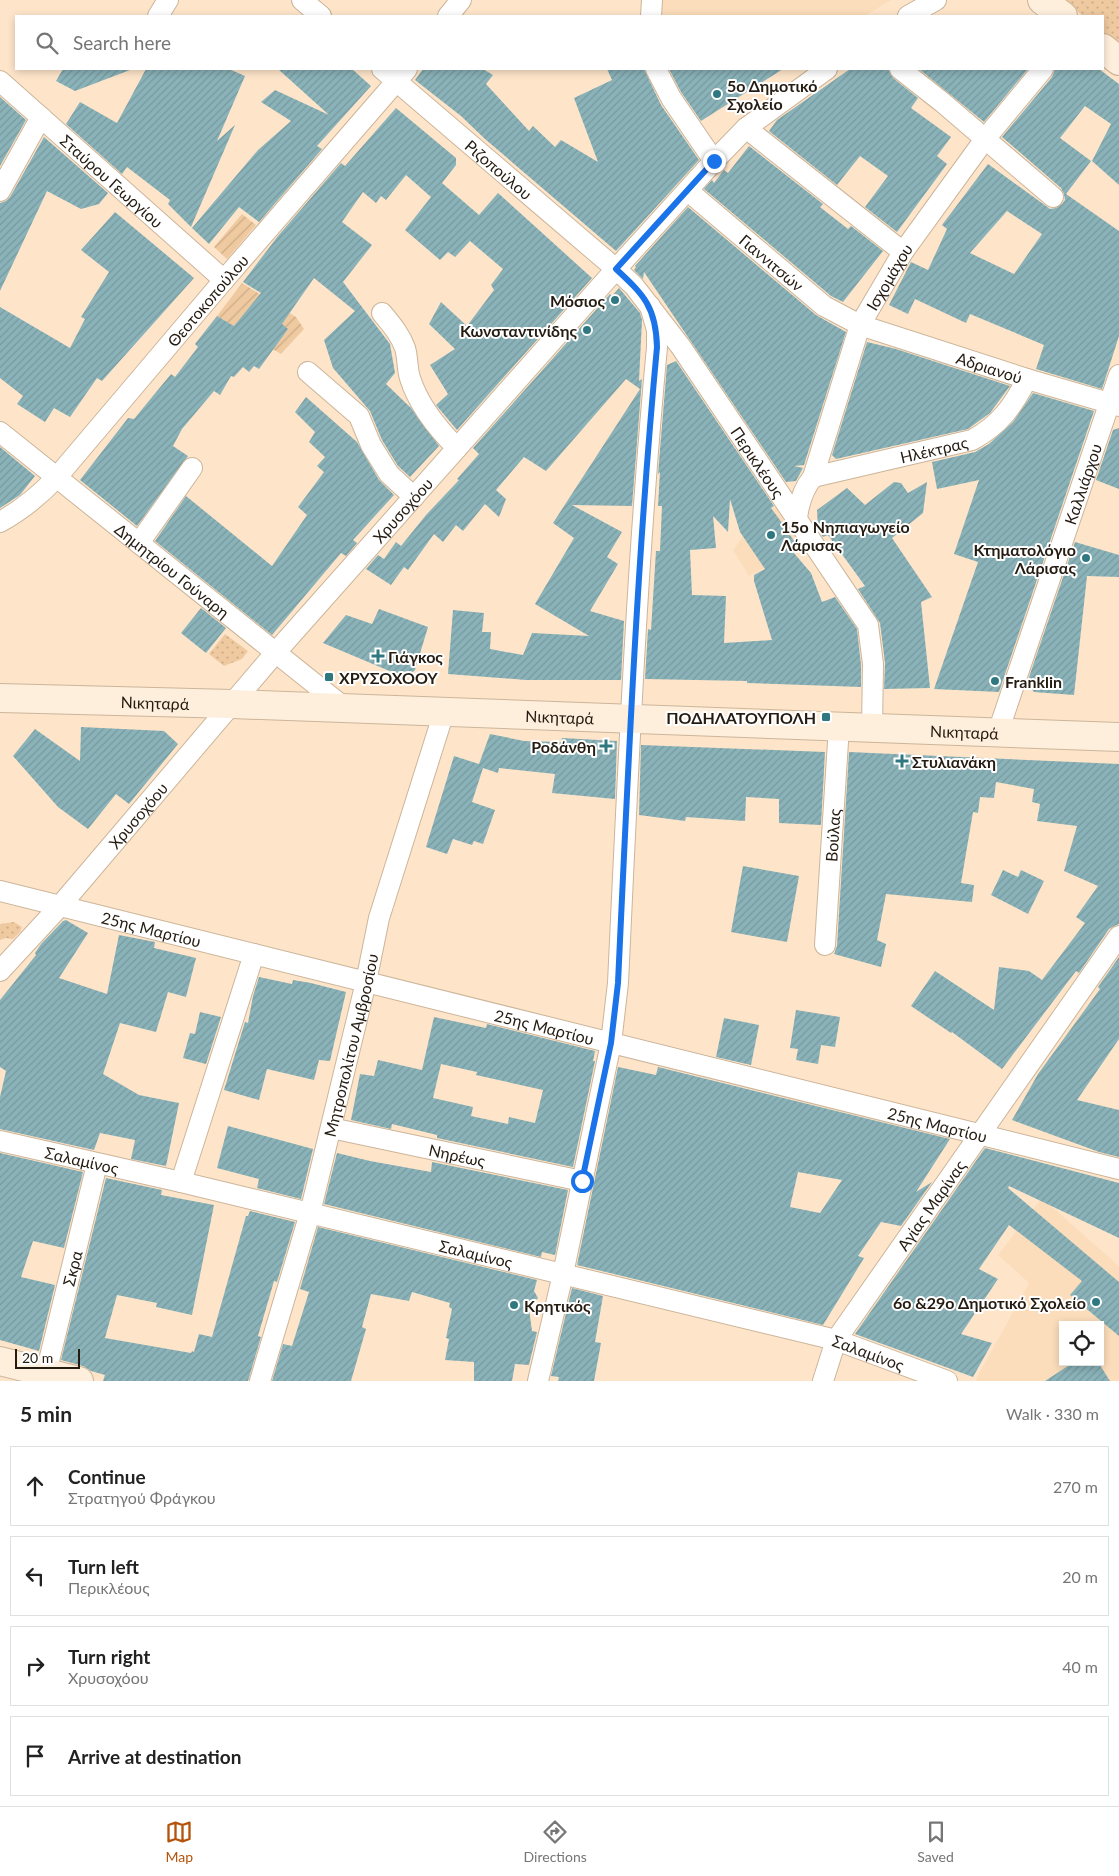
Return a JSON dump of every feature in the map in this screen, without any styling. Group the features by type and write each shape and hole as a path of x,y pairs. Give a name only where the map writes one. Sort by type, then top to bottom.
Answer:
{"street":[{"path":"159,15 168,0"},
{"path":"302,0 320,15"},
{"path":"449,15 461,0"},
{"path":"651,15 652,0"},
{"path":"910,15 936,0"},
{"path":"1042,0 1062,15"},
{"path":"1104,49 1119,62"},
{"path":"657,70 671,98 714,161"},
{"name":"Χρυσοχόου","path":"0,971 60,906 276,652 714,161 746,128 826,70"},
{"path":"901,70 1053,197"},
{"name":"Ισχομάχου","path":"797,518 802,494 814,477 860,325 903,252 985,139 1042,70"},
{"name":"Ριζοπούλου","path":"396,73 616,269"},
{"name":"Θεοτοκοπούλου","path":"0,522 22,510 37,498 57,477 396,73"},
{"name":"Σταύρου Γεωργίου","path":"0,81 224,280"},
{"path":"0,191 41,117"},
{"path":"746,128 903,252"},
{"name":"Γιαννιτσών","path":"688,191 824,306 860,325"},
{"name":"Περικλέους","path":"616,269 634,286 681,348 868,624 872,664 872,728"},
{"path":"538,1381 563,1274 611,1043 618,983 646,459 657,347 656,330 650,306"},
{"path":"382,313 398,332 405,349 410,378 416,392 440,431 457,448"},
{"name":"Αδριανού","path":"860,325 1027,379 1114,404"},
{"path":"308,372 359,416 371,445 390,474 414,496"},
{"name":"Καλλιάρχου","path":"998,732 1114,404 1119,375"},
{"name":"Ηλέκτρας","path":"814,477 972,440 988,432 1003,417 1015,401 1027,379"},
{"name":"Δημητρίου Γούναρη","path":"0,432 345,708"},
{"path":"139,543 192,468"},
{"name":"Νικηταρά","path":"0,698 232,704 1119,737"},
{"name":"Μητροπολίτου Αμβροσίου","path":"260,1381 310,1213 366,982 379,918 444,712"},
{"name":"Βούλας","path":"825,945 839,726"},
{"name":"25ης Μαρτίου","path":"0,891 1119,1169"},
{"path":"0,904 28,898"},
{"name":"Αγίας Μαρίνας","path":"823,1381 836,1340 1119,936"},
{"path":"181,1182 254,954"},
{"name":"Νηρέως","path":"331,1128 582,1181"},
{"name":"Σαλαμίνος","path":"0,1140 836,1340 947,1381"},
{"name":"Σκρα","path":"46,1373 97,1164"},
{"path":"0,1361 79,1381"}],"shaded area":[{"path":"659,0 891,0 867,15 659,15"},
{"path":"1064,0 1119,0 1119,48 1104,35 1104,15 1082,15"},
{"path":"242,214 256,225 227,259 214,247"},
{"path":"242,283 296,317 304,329 281,354 217,316"},
{"name":"15ο Νηπιαγωγείο Λάρισας","path":"777,505 805,547 749,576 733,550 754,522"},
{"path":"225,634 248,651 242,659 224,666 209,654"},
{"path":"14,922 22,927 20,932 13,939 6,938 0,940 0,924"},
{"path":"1042,1198 1119,1266 1119,1381 977,1381 976,1379 1029,1283 998,1255"}],"building":[{"path":"62,70 130,70 75,91 56,81"},
{"path":"145,70 231,70 245,76 217,141 235,125 191,227 168,204 170,200 127,167 122,174 66,124 80,102 117,123"},
{"path":"279,70 353,70 371,86 317,146 322,149 259,222 239,207 209,244 192,228 258,150 291,121 261,102 275,90 329,115"},
{"path":"422,70 485,70 493,75 486,84 529,131 533,126 555,147 561,140 598,162 574,98 612,80 607,70 644,70 661,105 699,160 616,251 485,139 461,116 415,80"},
{"name":"5ο Δημοτικό Σχολείο","path":"670,70 781,70 701,121 681,92"},
{"path":"849,70 889,70 893,78 918,98 911,108 951,137 937,156 947,164 897,232 865,207 888,176 860,156 837,185 769,131 777,120"},
{"path":"920,70 1027,70 984,122"},
{"path":"1055,70 1100,70 1119,84 1119,185 1092,161 1111,124 1085,106 1060,138 1091,161 1066,194 1119,231 1119,336 1102,389 1036,369 1044,345 970,314 966,323 915,299 908,314 889,305 911,262 928,270 947,229 942,225 988,164 1050,209 1056,208 1065,200 1061,188 1002,137 1052,77","holes":["1007,211 1042,234 1014,274 970,253"]},
{"path":"0,97 26,120 0,166"},
{"path":"396,108 456,158 456,165 442,183 479,215 498,193 592,278 457,430 436,405 448,394 430,365 455,349 429,324 441,302 467,326 494,290 491,285 503,269 470,241 455,257 448,252 440,260 405,230 431,197 406,175 386,200 381,196 376,203 363,192 342,222 372,245 343,282 390,344 395,373 386,384 411,408 439,446 410,477 398,466 382,440 370,411 333,368 324,340 355,311 314,278 282,324 288,329 259,369 254,366 249,372 243,367 234,377 231,376 220,395 214,391 182,429 173,446 188,456 137,526 80,480 128,418 134,419 171,374 175,377 198,347 195,344 217,316 234,326 261,293 243,282 278,236 341,163 345,166"},
{"path":"44,137 108,193 99,204 81,209 47,191 0,291 0,203 10,197"},
{"path":"749,146 823,204 820,207 848,229 851,226 883,251 843,302 831,296 704,189 712,180 714,183 724,170 728,173"},
{"path":"688,207 816,315 846,332 804,465 794,466 803,468 796,481 786,482 644,272 643,279 634,270 635,266"},
{"path":"115,212 194,278 102,381 97,378 70,417 54,408 45,422 17,404 23,396 0,378 0,307 70,348 85,319 81,317 109,272 81,250"},
{"path":"619,288 640,313 642,320 639,381 642,379 632,506 572,505 622,532 607,557 618,564 590,611 624,621 621,680 526,680 448,674 453,610 484,613 482,632 491,632 490,649 523,655 532,633 589,636 535,604 574,538 553,523 640,389 626,379 546,471 524,457 496,490 506,499 499,517 485,504 463,531 456,525 443,542 434,534 408,570 404,567 391,585 366,569 378,555 384,559 396,542 401,546 426,515 459,480 457,479 479,454 473,448 610,294 612,296"},
{"path":"867,342 896,349 1010,386 990,413 968,429 836,459 832,455"},
{"path":"676,361 774,506 771,508 785,527 782,536 787,531 800,549 793,552 811,573 822,602 835,597 857,629 861,665 861,687 747,683 747,681 645,679 648,629 651,630 656,551 660,551 662,506 658,506 660,472 658,474 667,365","holes":["730,499 740,532 765,569 754,575 754,581 772,640 724,643 726,596 692,595 690,550 716,548 713,516 728,532"]},
{"path":"1033,393 1094,411 999,692 934,689 978,562 954,554 979,480 937,489 932,462 975,452 989,444 1013,422"},
{"path":"306,397 357,442 379,480 394,495 353,540 357,543 346,556 341,553 272,635 155,541 186,496 272,566 307,515 298,507 324,472 317,466 325,457 309,442 315,432 295,412"},
{"path":"1119,428 1119,489 1096,480 1113,430"},
{"path":"0,447 35,476 20,495 0,508"},
{"path":"894,482 901,483 908,493 927,482 923,513 892,538 932,597 921,602 930,688 884,689 885,663 880,623 858,589 865,586 828,535 823,537 818,529 817,510 847,488 865,505"},
{"path":"1075,542 1119,555 1119,577 1087,576 1074,695 1034,692 1027,683"},
{"path":"201,608 226,628 206,653 181,633"},
{"path":"379,609 428,627 415,670 411,674 399,675 323,643 346,615 372,624"},
{"path":"81,727 164,731 178,744 129,804 116,794 88,829 58,807 13,756 35,729 80,761"},
{"path":"490,734 524,741 561,742 562,738 617,741 615,799 552,793 555,774 499,768 498,773 483,768 472,802 495,810 483,844 474,841 472,845 453,839 447,854 426,847 454,756 479,764"},
{"path":"641,745 825,752 821,825 779,823 779,799 746,797 745,821 686,817 685,821 639,815"},
{"path":"849,752 1119,764 1119,924 1109,929 1079,973 1076,971 1002,1069 952,1032 911,1006 935,971 994,1010 999,967 1029,971 1042,980 1085,923 1076,917 1098,886 1064,871 1077,826 1037,821 1040,804 1032,802 1034,789 996,782 994,798 980,797 978,813 973,812 961,883 974,885 972,902 886,894 877,940 886,944 881,967 834,954 837,946"},
{"path":"743,866 799,876 787,942 731,932"},
{"path":"1003,870 1018,877 1021,870 1044,881 1028,914 991,895"},
{"path":"66,920 88,933 59,978 107,994 119,935 155,942 154,948 196,958 186,997 168,992 156,1032 120,1023 103,1074 139,1095 179,1103 166,1166 131,1159 135,1140 100,1133 94,1150 0,1129 0,1097 6,1071 0,1067 0,1000 36,955 35,953 41,944"},
{"path":"1119,957 1119,1039 1077,1100 1119,1110 1119,1157 1099,1152 1012,1120 1038,1074 1100,989 1098,987"},
{"path":"259,977 292,984 293,980 311,983 346,992 330,1061 319,1060 314,1080 267,1069 259,1100 224,1090 245,1022 248,1023"},
{"path":"796,1010 840,1017 835,1047 821,1045 818,1064 796,1060 798,1049 790,1048"},
{"path":"200,1012 221,1017 206,1064 183,1058 190,1033 195,1034"},
{"path":"434,1017 486,1028 487,1024 595,1051 593,1061 595,1061 573,1167 437,1138 437,1135 392,1124 391,1129 351,1120 360,1074 374,1076 378,1060 422,1070","holes":["441,1064 477,1072 476,1075 543,1090 535,1123 509,1117 508,1124 471,1116 473,1107 433,1098"]},
{"path":"724,1018 759,1025 751,1065 716,1057"},
{"path":"618,1067 656,1075 658,1067 950,1139 916,1192 932,1182 901,1226 881,1222 858,1256 864,1258 823,1325 577,1265","holes":["798,1172 842,1180 820,1213 790,1207"]},
{"path":"228,1126 313,1149 301,1199 257,1188 259,1179 217,1168"},
{"path":"985,1148 1119,1183 1119,1238 1009,1186 1008,1188 1119,1282 1119,1336 1104,1323 1104,1321 1101,1321 1070,1295 1082,1281 1009,1225 979,1269 998,1279 961,1334 992,1343 973,1377 855,1334"},
{"path":"0,1153 83,1172 64,1248 33,1241 21,1277 55,1285 39,1351 0,1340"},
{"path":"337,1153 431,1172 432,1162 568,1190 555,1255 542,1252 541,1257 324,1204"},
{"path":"106,1178 162,1190 161,1195 214,1205 192,1315 156,1307 157,1303 117,1295 105,1338 194,1352 199,1334 212,1337 246,1216 248,1216 250,1211 295,1222 277,1282 274,1281 258,1336 261,1337 248,1381 103,1381 105,1375 61,1360"},
{"path":"318,1227 537,1280 534,1291 538,1298 529,1309 532,1331 537,1332 529,1365 515,1364 512,1381 474,1381 474,1362 445,1360 449,1339 446,1338 452,1309 449,1307 450,1303 412,1292 409,1301 371,1294 362,1327 366,1329 351,1381 272,1381 283,1344 292,1346 309,1292 300,1289"},
{"path":"572,1288 603,1296 595,1342 601,1343 594,1381 558,1381 559,1377 551,1376"},
{"path":"1068,1366 1101,1366 1110,1381 1045,1381"}],"place":[{"name":"5ο Δημοτικό Σχολείο","path":"717,94"},
{"name":"Μόσιος","path":"615,300"},
{"name":"Κωνσταντινίδης","path":"587,330"},
{"name":"15ο Νηπιαγωγείο Λάρισας","path":"771,535"},
{"name":"Κτηματολόγιο Λάρισας","path":"1086,558"},
{"name":"Γιάγκος","path":"378,656"},
{"name":"ΧΡΥΣΟΧΟΟΥ","path":"329,677"},
{"name":"Franklin","path":"995,681"},
{"name":"ΠΟΔΗΛΑΤΟΥΠΟΛΗ","path":"826,717"},
{"name":"Ροδάνθη","path":"606,746"},
{"name":"Στυλιανάκη","path":"902,761"},
{"name":"6ο &29ο Δημοτικό Σχολείο","path":"1096,1302"},
{"name":"Κρητικός","path":"514,1305"}],"route":[{"path":"582,1181 611,1043 618,983 636,614 646,459 657,347 656,330 650,306 634,286 616,269 714,161"}]}
